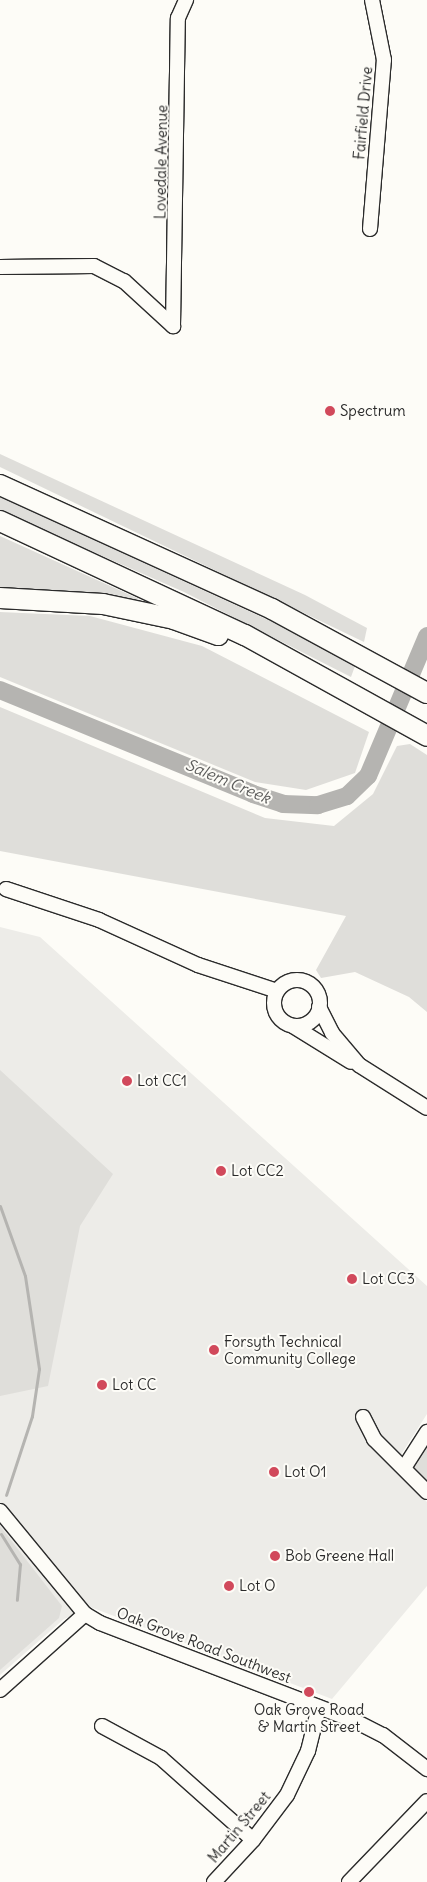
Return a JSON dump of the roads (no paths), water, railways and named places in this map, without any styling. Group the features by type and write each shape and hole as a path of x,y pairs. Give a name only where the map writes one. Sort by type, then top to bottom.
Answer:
{"highway":[{"path":"0,485 221,584 360,654 427,693"},
{"path":"0,521 179,603 346,689 422,733"},
{"path":"0,598 95,602 174,619 226,638 316,682 346,689"}],"street":[{"name":"Lovedale Avenue","path":"0,268 94,266 124,281 173,326 178,18 185,0"},
{"name":"Fairfield Drive","path":"370,229 384,60 372,0"},
{"path":"6,889 99,920 198,965 277,991"},
{"path":"359,1065 332,1033 319,1007 317,992 305,982 290,981 277,991 276,1012 293,1026 427,1108"},
{"path":"293,1026 307,1024 319,1007"},
{"path":"363,1416 374,1439 427,1492"},
{"path":"404,1468 427,1432"},
{"name":"Oak Grove Road Southwest","path":"0,1511 85,1614 319,1707 383,1735 427,1769"},
{"path":"0,1690 85,1614"},
{"name":"Martin Street","path":"214,1882 254,1840 287,1795 308,1751 319,1707"},
{"path":"102,1726 161,1758 254,1840"},
{"path":"349,1882 427,1801"}],"waterway":[{"name":"Salem Creek","path":"0,690 253,794 283,804 318,805 347,796 368,776 427,636"},
{"path":"0,1206 25,1276 39,1369 32,1416 6,1495"},
{"path":"1,1534 20,1564 17,1600"}],"place":[{"name":"Spectrum","path":"330,411"},
{"name":"Lot CC1","path":"127,1081"},
{"name":"Lot CC2","path":"221,1171"},
{"name":"Lot CC3","path":"352,1279"},
{"name":"Forsyth Technical Community College","path":"214,1350"},
{"name":"Lot CC","path":"102,1385"},
{"name":"Lot O1","path":"274,1472"},
{"name":"Bob Greene Hall","path":"275,1556"},
{"name":"Lot O","path":"229,1586"},
{"name":"Oak Grove Road & Martin Street","path":"309,1692"}]}
